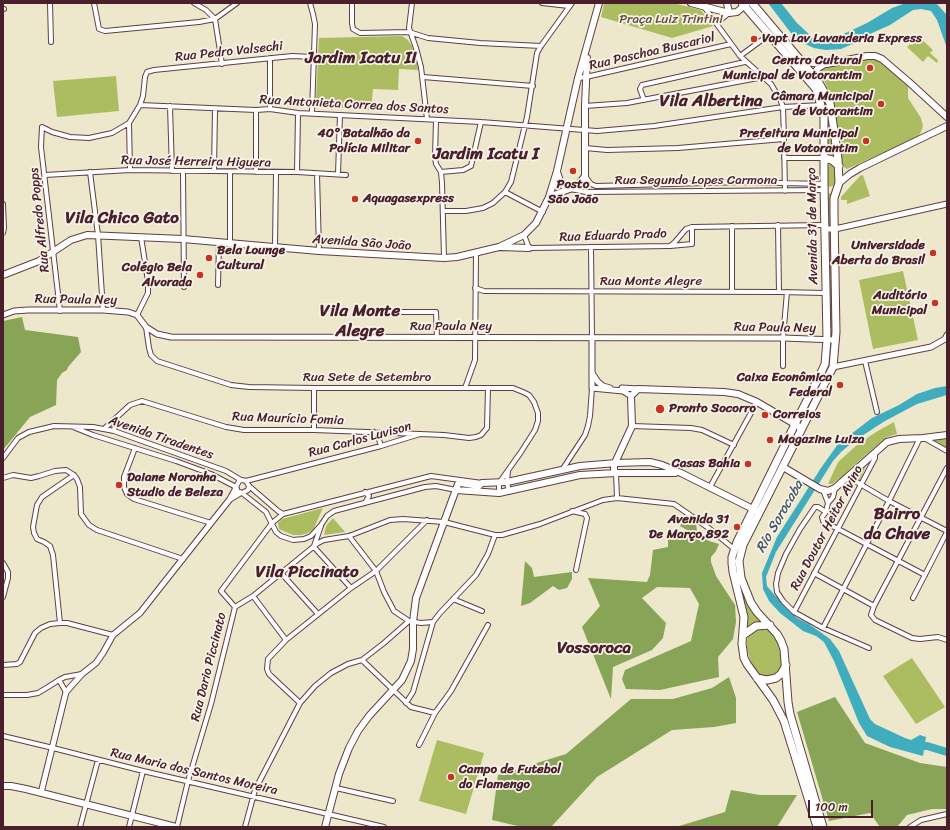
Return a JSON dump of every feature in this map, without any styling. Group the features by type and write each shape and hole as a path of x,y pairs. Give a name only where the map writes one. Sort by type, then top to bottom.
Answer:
{"highway":[{"name":"Avenida 31 de Março","path":"752,3 814,75 830,103 833,113 839,183 834,198 836,340 834,367"},
{"name":"Avenida 31 de Março","path":"744,4 816,89 824,116 827,340 824,364 820,375 753,509"},
{"path":"824,158 832,160 838,166"},
{"path":"824,187 832,189 839,183"},
{"path":"824,827 790,714 786,665 782,641 751,603 741,578 739,560 743,545 834,367 825,357"},
{"path":"753,509 734,549 732,557 732,572 744,617 742,644 744,658 773,700 784,721 817,827"},
{"path":"743,635 756,626 770,625"},
{"path":"757,678 767,680 776,678 781,674 786,665"}],"main road":[{"name":"Avenida São João","path":"3,275 39,261 71,240 87,235 184,239 318,251 444,258 476,254 499,247 524,235 536,223 543,212 557,171 578,78 599,3"},
{"path":"691,3 729,13 737,12 744,4"},
{"path":"727,3 729,13"},
{"name":"Avenida São João","path":"585,176 585,106 588,46"},
{"path":"812,84 814,75 818,68 827,64 867,56 875,56 882,59 946,116"},
{"path":"803,62 827,64"},
{"path":"839,183 860,168 947,126"},
{"path":"557,171 561,184 569,189"},
{"path":"549,197 579,185 585,176"},
{"path":"499,247 529,248"},
{"path":"616,473 614,468 632,426 632,396 638,389 724,392 738,394 757,402 802,429"},
{"path":"784,467 807,481 828,491 835,488 892,440 922,438 947,434"},
{"path":"325,827 349,748 358,731 369,716 402,680 411,661 413,649 411,622 416,598 458,484 479,486 482,483 507,482 580,466 650,462 681,473 760,513"},
{"path":"561,478 563,476 562,470"},
{"path":"456,490 500,493 530,487 561,478 580,475 661,472 681,473"},
{"path":"3,786 11,786 41,793 177,827"}],"street":[{"path":"50,3 51,42"},
{"path":"94,3 99,29 105,31 199,22 215,19 237,3"},
{"path":"194,3 206,10 215,19 222,64"},
{"path":"310,3 314,14 315,24 312,113"},
{"path":"352,3 353,29 360,33 409,32 428,38 472,43 541,46"},
{"path":"412,3 409,32 416,48 423,77 426,119"},
{"path":"542,3 571,4"},
{"path":"444,212 466,211 483,208 493,203 505,192 511,182 525,126 533,86 537,53 571,4"},
{"path":"703,5 745,62 776,90 783,107 785,191"},
{"path":"717,23 729,13"},
{"path":"740,56 770,34"},
{"name":"Rua Paschoa Buscariol","path":"578,78 731,44"},
{"name":"Rua Pedro Valsechi","path":"140,105 147,72 154,70 292,56 313,57"},
{"path":"270,58 270,109"},
{"path":"644,100 640,89 642,85 745,62"},
{"path":"423,77 533,86"},
{"path":"585,106 627,103 763,77"},
{"path":"130,170 129,124 140,105"},
{"name":"Rua Antonieta Correa dos Santos","path":"140,105 215,109 270,109 298,113 481,122 566,128 585,131 654,126 783,107 822,106"},
{"path":"170,106 172,171"},
{"path":"214,171 215,109"},
{"path":"256,110 256,172"},
{"path":"297,172 298,113"},
{"path":"338,174 340,115"},
{"path":"436,120 435,157 436,164 441,172 444,212 444,258"},
{"path":"441,172 463,170 471,166 481,122"},
{"name":"Rua Alfredo Popps","path":"60,311 41,147 42,127 52,132 70,137 89,138 112,133 129,124"},
{"path":"585,148 607,150 678,148 784,138"},
{"path":"784,158 824,158"},
{"name":"Rua José Herreira Higuera","path":"45,175 130,170 297,172 346,175"},
{"path":"183,171 184,287"},
{"path":"90,172 98,235 103,310"},
{"path":"230,172 230,243"},
{"path":"275,247 276,172"},
{"path":"316,174 318,251"},
{"path":"585,176 590,184 595,186 743,182 784,183 824,187"},
{"path":"595,186 595,192"},
{"name":"Rua Segundo Lopes Carmona","path":"569,189 595,192 785,191 824,187"},
{"path":"505,192 543,212"},
{"path":"3,204 3,233"},
{"path":"670,246 692,244 692,227 778,225 825,227 835,229 947,204"},
{"path":"778,225 778,292"},
{"path":"732,226 732,292"},
{"name":"Rua Eduardo Prado","path":"529,248 670,246 686,229 692,227"},
{"path":"524,235 529,248"},
{"path":"137,315 148,293 148,281 141,237"},
{"path":"218,285 219,243"},
{"path":"562,470 585,435 590,416 592,388 591,247"},
{"path":"465,388 475,360 476,254"},
{"name":"Rua Monte Alegre","path":"475,288 484,291 826,293"},
{"path":"783,366 783,338 787,292"},
{"name":"Rua Paula Ney","path":"3,315 14,311 28,310 103,310 128,312 137,315 146,327 157,334 172,337 783,338 836,340"},
{"path":"378,312 436,312 436,337"},
{"name":"Rua Sete de Setembro","path":"146,327 151,355 156,361 231,385 249,387 314,388 513,388 523,392 529,395 534,402 538,413 538,421 535,430 499,483"},
{"path":"834,367 931,347 947,335"},
{"path":"865,360 876,412"},
{"path":"592,372 602,386 609,388 638,389"},
{"path":"314,388 314,430"},
{"name":"Rua Carlos Luvison","path":"246,481 381,446 420,434 469,438 482,435 486,428 488,388"},
{"path":"592,388 623,391 632,396"},
{"name":"Rua Maurício Fomia","path":"105,428 130,405 142,401 226,427 244,430 314,430 420,434"},
{"path":"710,488 757,402"},
{"path":"114,431 116,418"},
{"name":"Avenida Tiradentes","path":"3,458 18,438 29,432 54,426 105,428 226,471 240,480"},
{"name":"Avenida Tiradentes","path":"71,426 91,435 176,460 211,474 236,487"},
{"path":"632,426 691,428 702,430 734,445"},
{"path":"91,435 91,430 93,427"},
{"path":"373,432 378,436 381,446"},
{"path":"823,628 922,438 947,451"},
{"path":"135,448 124,477 124,487 128,494 134,499 211,523"},
{"name":"Rua Doutor Heitor Avino","path":"794,612 875,458 875,453"},
{"path":"947,468 874,606 871,615 874,620 912,638 920,639 938,637 947,640"},
{"path":"3,478 13,475 31,478 59,470 66,470 74,475 80,486 81,514 89,525 97,530 183,559"},
{"path":"508,470 507,482 509,492"},
{"path":"616,473 617,498"},
{"path":"60,623 53,556 50,546 37,539 32,527 37,505 42,497 74,475"},
{"path":"235,607 221,591 272,523 283,514 431,476 482,483"},
{"path":"848,477 947,531 913,598"},
{"path":"41,793 66,692 82,674 96,663 113,635 140,613 230,499 237,483 240,480 246,481 248,486 283,514"},
{"path":"499,483 500,493"},
{"path":"230,499 248,490 248,486"},
{"path":"236,487 241,493 266,512 276,532 281,536 293,540 304,539 311,536 322,525 326,516 334,511 425,487 436,486 456,490"},
{"path":"835,488 833,497 828,503 826,512 822,519 837,529 925,575"},
{"path":"822,489 828,503"},
{"path":"364,503 369,496 366,492"},
{"path":"351,588 314,547 324,540 349,536 390,520 403,518 444,522 495,535 502,535 540,524 602,500 617,498 674,504 710,529 734,549"},
{"path":"826,512 818,507 815,507 800,528 778,573 776,584 777,592 783,601 794,612 823,628 869,648"},
{"path":"572,511 585,514 588,518 576,570"},
{"path":"300,703 270,674 267,669 268,659 286,640 351,588 376,571 427,520"},
{"name":"Rua Dario Piccinato","path":"177,827 235,607 253,596 282,574 314,547 322,525"},
{"path":"406,703 413,692 433,622 476,575 483,565 495,535"},
{"path":"349,536 376,571 384,592 394,611 411,622 433,622"},
{"path":"3,563 8,572 3,597"},
{"path":"282,574 318,614"},
{"path":"814,574 874,606"},
{"path":"253,596 286,640"},
{"path":"453,599 459,603 482,611"},
{"path":"245,827 253,797 268,764 300,703 315,686 331,673 348,664 362,660 411,622"},
{"path":"3,665 17,664 20,662 35,633 41,628 50,624 67,623 113,635"},
{"path":"419,745 435,713 451,691 488,625"},
{"path":"362,660 411,707 435,713"},
{"path":"3,695 27,695 48,688 65,677 82,674"},
{"path":"59,680 66,692"},
{"name":"Rua Maria dos Santos Moreira","path":"3,736 143,771 382,827"},
{"path":"80,827 98,760"},
{"path":"129,827 143,771"},
{"path":"336,788 393,801"},
{"path":"910,827 921,820 947,814"}],"green space":[{"name":"Praça Luiz Trintini","path":"604,3 673,3 701,10 713,26 672,38 601,17"},
{"path":"917,35 933,50 930,53 938,60 937,63 928,56 923,62 907,47 916,42 914,39"},
{"path":"402,36 408,40 412,46 419,70 399,69 398,90 373,89 371,110 319,106 316,100 319,38"},
{"path":"871,58 880,61 908,85 908,98 921,118 923,126 918,137 847,169 843,166 841,160 832,98 820,72 823,69"},
{"path":"116,76 119,111 57,117 53,81"},
{"path":"817,81 825,95 836,159 826,156"},
{"path":"831,163 835,166 836,181 833,186 828,187 828,165"},
{"path":"863,175 870,196 847,204 847,200 841,200 841,197 860,176"},
{"path":"834,192 831,227 828,227 828,194"},
{"path":"828,230 831,230 832,328 831,328"},
{"path":"903,271 918,340 873,349 859,280"},
{"path":"22,317 25,330 78,337 81,352 57,380 56,405 30,417 3,450 3,321"},
{"path":"894,422 897,434 887,437 843,476 832,484 828,484 838,462 857,445"},
{"path":"947,438 947,449 930,440"},
{"path":"864,467 865,468 859,482 853,478"},
{"path":"323,508 313,530 308,533 293,535 279,529 278,523 282,519"},
{"path":"754,512 757,514 739,549 746,599 752,611 763,623 755,623 748,627 745,605 736,581 734,556"},
{"path":"686,516 696,524 697,531 709,541 719,544 711,557 711,562 716,576 735,605 736,622 733,639 718,657 719,677 660,690 626,689 622,679 625,670 691,641 699,604 690,588 657,587 642,598 666,623 663,638 652,650 613,667 611,699 582,627 600,606 588,578 647,582 650,575 653,550 668,547 668,537 685,536 687,530 680,526"},
{"path":"333,518 345,532 324,535 326,526"},
{"path":"525,561 532,568 534,577 572,572 572,579 567,588 559,590 553,586 530,603 521,606"},
{"path":"756,629 768,630 775,637 781,648 782,669 772,677 762,677 750,660 747,640 749,634"},
{"path":"912,658 945,707 916,724 883,676"},
{"path":"729,677 736,698 736,723 714,727 672,730 597,777 551,827 522,827 492,820 498,775 566,754 631,699 673,699 712,688"},
{"path":"835,697 865,743 920,763 947,767 947,809 932,809 907,815 897,827 880,827 870,813 829,821 797,712"},
{"name":"Campo de Futebol do Flamengo","path":"437,740 484,753 466,814 419,801"},
{"path":"731,790 760,795 797,795 777,827 676,827 725,812"}],"water":[{"path":"768,3 781,3 797,23 810,35 817,40 825,40 835,38 867,23 892,8 906,3 936,3 947,15 947,48 937,20 931,11 921,9 913,10 890,25 841,49 826,50 814,48 794,37"},
{"path":"947,386 947,395 917,404 885,421 854,441 841,452 833,461 776,552 766,577 767,586 784,606 797,618 809,624 830,639 839,651 870,719 875,724 911,740 920,735 926,737 923,756 890,747 867,736 859,723 834,661 824,642 816,636 803,631 780,613 769,601 763,589 762,573 777,537 838,444 872,418 899,405 917,394"}],"waterway":[{"name":"Rio Sorocaba","path":"915,746 927,746 947,752"}],"place":[{"name":"Vapt Lav Lavanderia Express","path":"754,39"},
{"name":"Centro Cultural Municipal de Votorantim","path":"870,68"},
{"name":"Câmara Municipal de Votorantim","path":"881,104"},
{"name":"40° Batalhão da Polícia Militar","path":"418,141"},
{"name":"Prefeitura Municipal de Votorantim","path":"866,141"},
{"name":"Posto São João","path":"573,171"},
{"name":"Aquagasexpress","path":"355,199"},
{"name":"Universidade Aberta do Brasil","path":"933,253"},
{"name":"Bela Lounge Cultural","path":"209,258"},
{"name":"Colégio Bela Alvorada","path":"200,275"},
{"name":"Auditório Municipal","path":"935,303"},
{"name":"Caixa Econômica Federal","path":"840,385"},
{"name":"Pronto Socorro","path":"660,409"},
{"name":"Correios","path":"765,415"},
{"name":"Magazine Luiza","path":"770,440"},
{"name":"Casas Bahia","path":"748,464"},
{"name":"Daiane Noronha Studio de Beleza","path":"119,485"},
{"name":"Avenida 31 De Março,892","path":"737,527"},
{"name":"Campo de Futebol do Flamengo","path":"451,777"}],"district":[{"name":"Jardim Icatu II","path":"361,59"},
{"name":"Vila Albertina","path":"711,102"},
{"name":"Jardim Icatu I","path":"486,155"},
{"name":"Vila Chico Gato","path":"122,219"},
{"name":"Vila Monte Alegre","path":"360,322"},
{"name":"Bairro da Chave","path":"897,525"},
{"name":"Vila Piccinato","path":"307,573"},
{"name":"Vossoroca","path":"594,649"}]}
